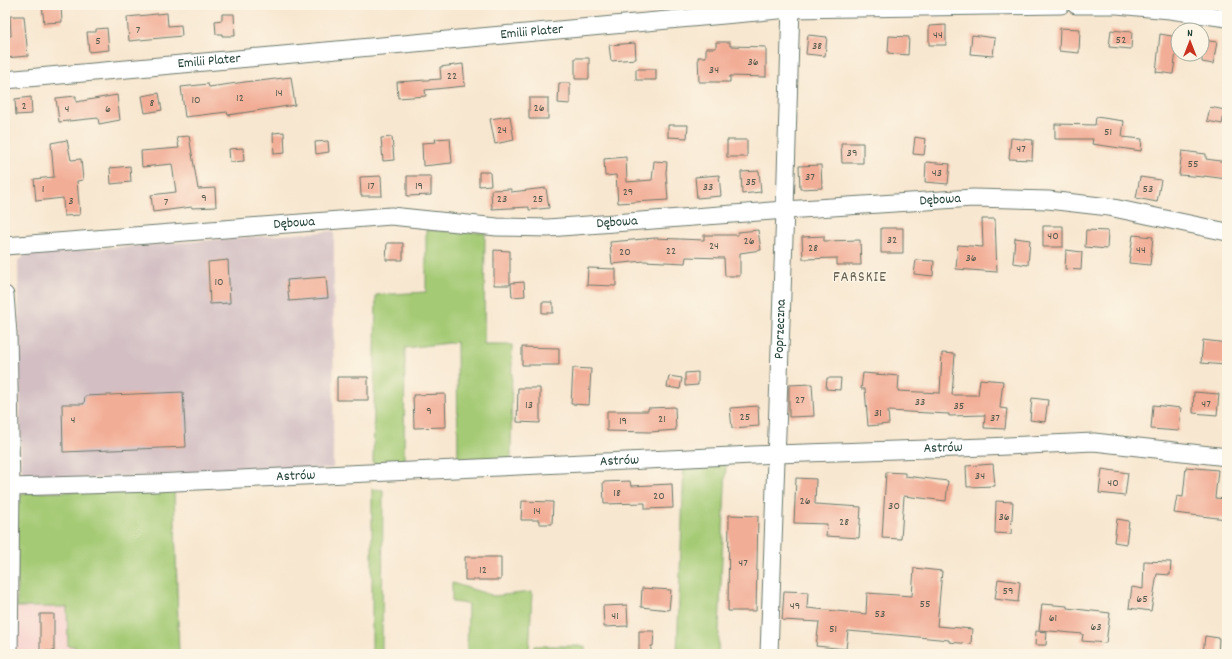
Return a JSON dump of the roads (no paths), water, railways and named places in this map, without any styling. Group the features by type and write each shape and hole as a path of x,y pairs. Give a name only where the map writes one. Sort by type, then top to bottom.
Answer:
{"street":[{"name":"Emilii Plater","path":"5,80 790,7 1061,5"},
{"path":"1076,5 1124,6 1170,10 1227,18"},
{"name":"Poprzeczna","path":"769,654 785,210 790,7"},
{"name":"Dębowa","path":"5,246 391,216 497,228 548,228 785,210 973,198 1048,200 1109,208 1227,232"},
{"path":"5,295 8,334 11,487 9,654"},
{"name":"Astrów","path":"11,487 186,482 776,454 1094,442 1227,457"}],"district":[{"name":"FARSKIE","path":"860,278"}]}
